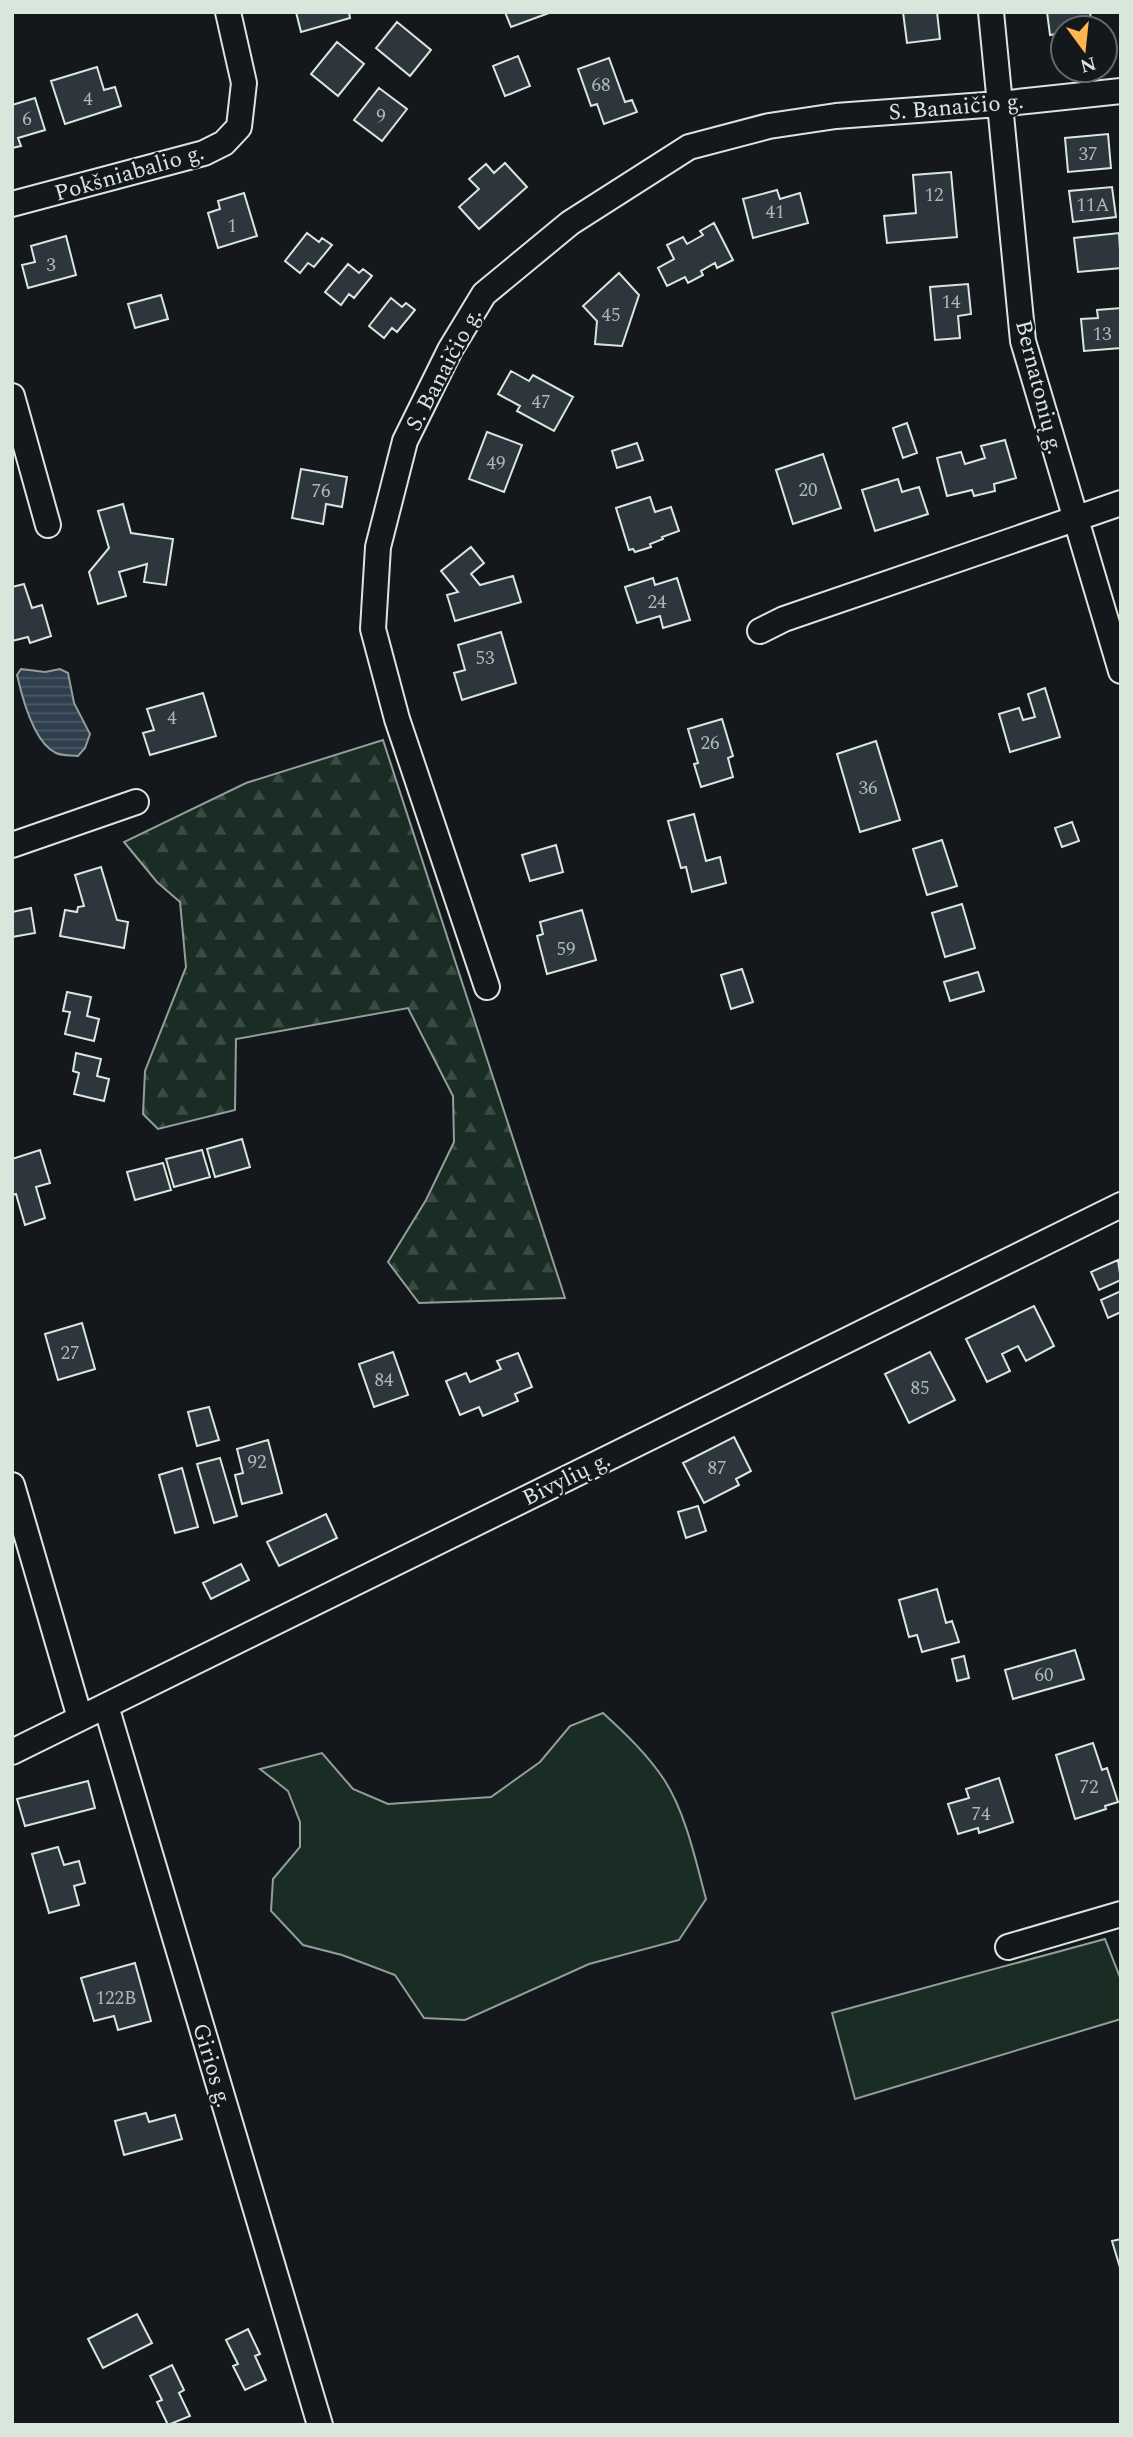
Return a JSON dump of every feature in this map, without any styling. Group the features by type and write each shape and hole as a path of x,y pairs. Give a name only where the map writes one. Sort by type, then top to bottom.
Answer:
{"street":[{"name":"Pokšniabalio g.","path":"12,204 204,153 224,143 239,127 244,83 228,12"},
{"name":"Bernatonių g.","path":"991,12 1023,341 1121,671"},
{"name":"S. Banaičio g.","path":"487,986 397,719 373,629 379,547 405,441 450,350 484,294 570,223 689,147 769,127 835,116 999,104 1121,91"},
{"path":"12,396 48,525"},
{"path":"760,631 784,619 1121,503"},
{"path":"12,845 136,802"},
{"name":"Bivylių g.","path":"12,1752 1121,1205"},
{"path":"12,1485 80,1718"},
{"name":"Girios g.","path":"106,1706 320,2425"},
{"path":"1008,1947 1121,1914"}],"green space":[{"path":"383,740 565,1298 419,1303 388,1262 426,1200 454,1142 453,1096 408,1008 236,1039 235,1110 158,1129 143,1114 145,1071 186,967 180,902 157,882 124,842 246,783"},
{"path":"603,1713 658,1771 685,1823 706,1899 679,1940 589,1964 465,2020 424,2018 395,1975 342,1955 303,1945 271,1911 273,1879 300,1847 300,1822 288,1791 260,1769 322,1753 353,1789 388,1804 491,1797 540,1762 570,1726"},
{"path":"1105,1939 1121,1980 1121,2019 855,2099 832,2013"}],"water":[{"path":"21,669 45,672 60,669 68,673 74,703 90,734 85,748 78,756 56,753 41,740 22,695 17,675"}],"building":[{"path":"296,12 349,12 350,18 301,32"},
{"path":"505,12 549,12 549,13 511,27"},
{"path":"903,12 937,12 940,39 907,43"},
{"path":"1047,12 1090,12 1049,14 1049,27"},
{"path":"397,22 431,50 410,76 376,48"},
{"path":"337,42 364,64 338,96 311,74"},
{"path":"518,56 530,86 505,96 493,66"},
{"path":"609,58 625,102 632,100 637,112 604,124 597,104 591,106 578,69"},
{"path":"97,67 104,90 115,87 121,106 65,124 51,81"},
{"path":"379,88 407,109 382,141 354,120"},
{"path":"35,98 45,130 18,138 21,146 12,148 12,105"},
{"path":"1108,134 1111,168 1068,172 1065,138"},
{"path":"505,163 527,187 479,229 459,207 479,189 469,179 486,164 494,173"},
{"path":"951,172 957,237 887,243 884,216 916,213 913,175"},
{"path":"1112,187 1116,217 1073,222 1069,191"},
{"path":"777,190 780,199 800,193 808,223 753,238 743,199"},
{"path":"244,193 257,236 218,248 208,213 220,209 218,201"},
{"path":"714,223 733,260 717,268 715,263 701,271 703,275 688,283 685,277 667,286 658,268 674,259 667,245 683,237 687,244 703,235 700,231"},
{"path":"307,233 319,242 322,238 332,245 314,267 308,263 300,273 285,261"},
{"path":"1119,233 1121,268 1078,272 1074,238"},
{"path":"66,236 76,275 28,288 22,265 35,262 31,246"},
{"path":"348,264 359,273 363,269 372,276 354,298 349,294 341,305 325,292"},
{"path":"619,273 639,295 622,346 595,344 597,321 583,306"},
{"path":"968,284 971,314 958,316 960,338 935,340 930,287"},
{"path":"161,295 168,319 135,328 128,304"},
{"path":"391,298 402,307 406,303 415,310 397,332 392,328 384,338 369,326"},
{"path":"1121,308 1121,348 1084,351 1081,319 1098,318 1097,310"},
{"path":"511,371 529,381 533,375 573,397 554,431 517,411 520,406 498,394"},
{"path":"907,423 917,453 903,458 893,428"},
{"path":"487,432 522,445 504,492 469,479"},
{"path":"1005,440 1016,478 994,484 995,491 974,496 972,490 947,496 937,458 961,452 965,464 985,458 981,446"},
{"path":"637,443 643,460 617,468 612,451"},
{"path":"823,454 841,508 793,524 776,470"},
{"path":"301,469 347,477 342,507 326,504 323,524 292,518"},
{"path":"898,479 902,492 919,487 928,514 875,531 862,490"},
{"path":"650,497 655,512 671,507 679,531 662,537 663,539 650,544 651,547 635,552 633,549 629,550 616,508"},
{"path":"123,504 131,533 173,539 166,585 144,582 147,564 119,572 126,596 98,604 89,572 109,548 98,511"},
{"path":"471,547 484,563 471,574 480,585 513,576 521,602 455,621 447,595 458,592 441,571"},
{"path":"653,578 655,585 677,578 690,620 663,628 660,616 637,623 625,587"},
{"path":"24,584 32,608 42,605 51,636 30,643 28,637 12,641 12,587"},
{"path":"501,632 516,683 462,700 454,673 465,670 458,645"},
{"path":"1045,688 1060,737 1010,752 999,714 1019,708 1023,720 1035,717 1028,694"},
{"path":"203,693 216,736 150,755 143,733 154,730 147,709"},
{"path":"722,719 733,756 728,758 733,777 701,787 694,764 698,763 688,729"},
{"path":"876,741 900,820 860,832 837,754"},
{"path":"694,814 706,861 720,857 726,883 692,892 686,867 681,868 668,821"},
{"path":"1072,822 1079,841 1062,847 1055,828"},
{"path":"942,840 957,886 927,895 913,849"},
{"path":"556,845 563,872 530,881 522,855"},
{"path":"101,867 117,920 128,922 124,948 60,936 65,910 77,912 78,907 84,906 75,875"},
{"path":"962,904 975,948 945,957 932,913"},
{"path":"31,908 35,933 12,937 12,912"},
{"path":"582,910 596,960 547,974 537,936 543,934 540,922"},
{"path":"742,969 753,1002 731,1009 721,975"},
{"path":"978,972 984,991 950,1001 944,982"},
{"path":"67,992 91,997 87,1016 99,1019 94,1041 65,1034 70,1012 63,1011"},
{"path":"76,1053 101,1059 97,1076 109,1079 104,1101 74,1094 79,1073 73,1071"},
{"path":"242,1139 250,1167 215,1177 207,1149"},
{"path":"40,1150 50,1183 36,1187 45,1218 25,1225 16,1194 12,1195 12,1159"},
{"path":"202,1150 210,1177 174,1187 166,1159"},
{"path":"163,1163 171,1190 135,1200 127,1172"},
{"path":"1118,1260 1121,1280 1099,1290 1091,1272"},
{"path":"1121,1291 1121,1312 1108,1318 1101,1300"},
{"path":"1034,1306 1054,1346 1026,1361 1018,1346 1002,1354 1010,1371 987,1382 966,1339"},
{"path":"82,1323 95,1369 58,1380 45,1334"},
{"path":"393,1352 408,1395 374,1407 359,1364"},
{"path":"930,1352 955,1400 909,1423 885,1374"},
{"path":"518,1353 532,1387 515,1394 518,1401 483,1416 479,1407 460,1415 446,1381 466,1373 470,1382 501,1369 497,1361"},
{"path":"209,1407 219,1440 197,1446 188,1412"},
{"path":"734,1437 751,1471 736,1479 739,1485 704,1503 683,1463"},
{"path":"268,1440 282,1493 242,1504 235,1475 243,1473 237,1449"},
{"path":"220,1458 237,1516 214,1523 197,1464"},
{"path":"182,1468 198,1527 175,1533 159,1475"},
{"path":"698,1506 706,1531 686,1538 678,1512"},
{"path":"326,1514 337,1538 279,1566 267,1542"},
{"path":"241,1564 249,1580 211,1599 203,1583"},
{"path":"937,1589 946,1623 952,1621 959,1642 922,1652 917,1635 909,1637 899,1600"},
{"path":"1075,1650 1084,1679 1013,1699 1005,1670"},
{"path":"964,1656 969,1678 957,1681 952,1659"},
{"path":"1093,1743 1102,1770 1107,1768 1118,1802 1075,1819 1056,1755"},
{"path":"999,1778 1013,1822 979,1833 978,1828 958,1834 948,1804 969,1798 966,1789"},
{"path":"88,1781 95,1808 25,1826 17,1799"},
{"path":"58,1847 64,1865 79,1861 85,1883 74,1886 79,1905 49,1913 32,1854"},
{"path":"135,1963 151,2021 118,2030 114,2016 94,2021 81,1978"},
{"path":"146,2113 149,2122 175,2115 182,2139 124,2155 115,2121"},
{"path":"1121,2239 1121,2271 1112,2241"},
{"path":"137,2314 152,2343 103,2368 88,2339"},
{"path":"248,2329 260,2354 255,2356 266,2380 245,2390 233,2366 238,2364 226,2340"},
{"path":"172,2365 184,2390 179,2393 190,2416 168,2425 157,2402 162,2400 150,2376"}]}
